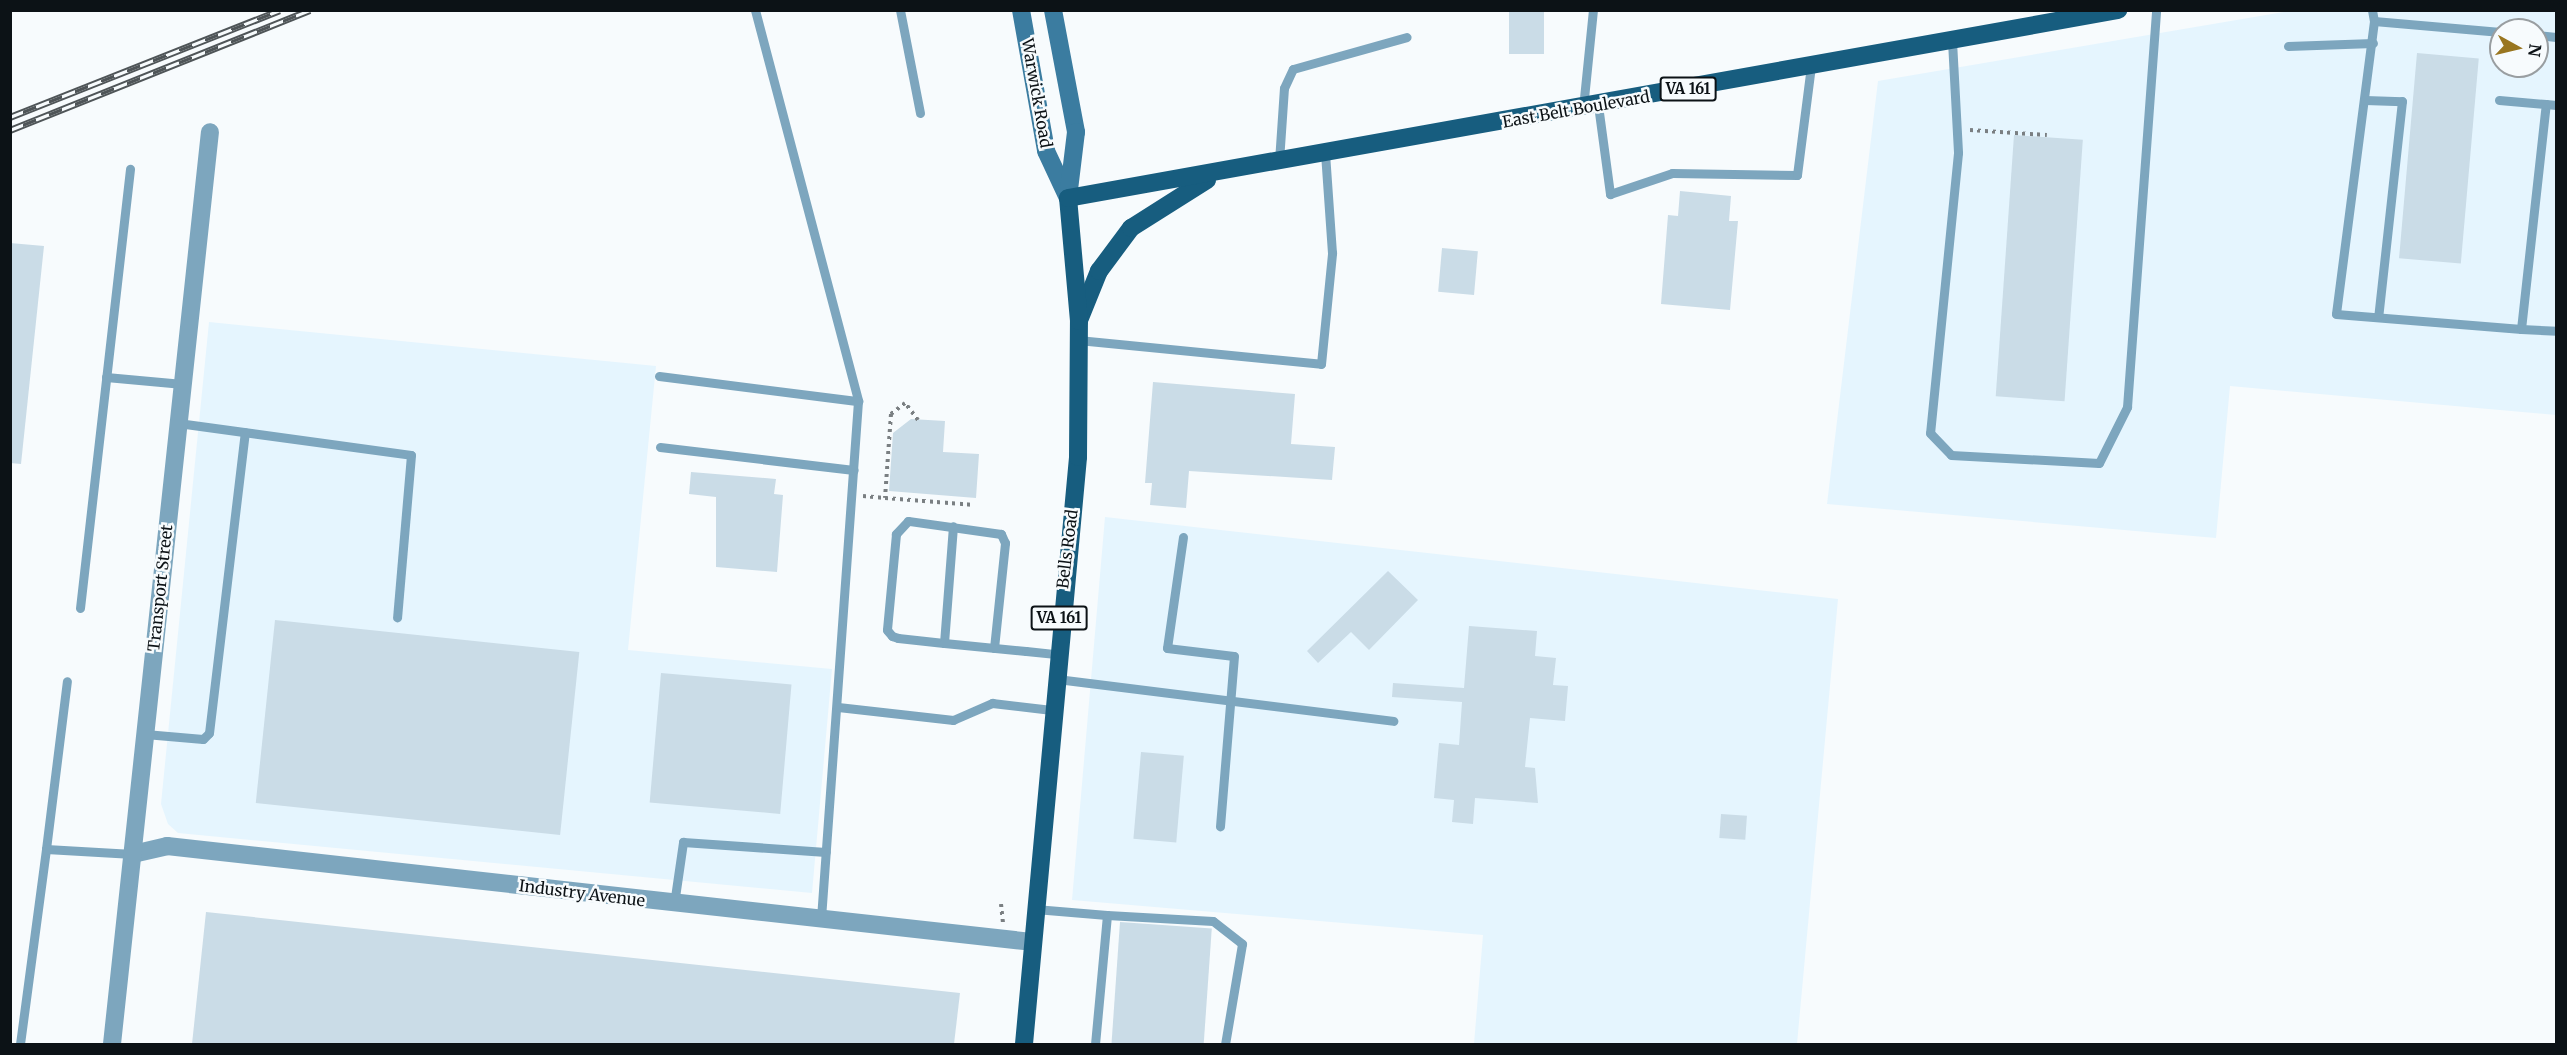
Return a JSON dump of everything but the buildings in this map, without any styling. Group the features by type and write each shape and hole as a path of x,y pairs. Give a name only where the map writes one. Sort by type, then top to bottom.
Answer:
{"main road":[{"name":"Warwick Road","path":"1021,10 1046,151 1068,198"},
{"name":"Warwick Road","path":"1053,10 1076,132 1068,198"},
{"name":"East Belt Boulevard","path":"1068,198 1279,163 2118,10"},
{"name":"VA 161","path":"1079,321 1099,271 1131,228 1216,174"},
{"name":"Bells Road","path":"1024,1044 1056,654 1078,457 1079,321 1068,198"}],"street":[{"name":"Transport Street","path":"111,1044 210,132"},
{"name":"Industry Avenue","path":"133,854 167,846 1032,942"}],"lane":[{"path":"755,10 858,401 838,707 821,919"},
{"path":"900,10 920,113"},
{"path":"1593,10 1591,106 1610,194 1672,173 1797,175 1811,66"},
{"path":"1952,40 1958,153 1930,433 1951,455 2099,463 2127,407 2156,10"},
{"path":"2372,10 2373,44 2336,314 2556,331"},
{"path":"2374,21 2489,31"},
{"path":"1279,163 1284,88 1293,69 1312,59 1407,37"},
{"path":"2288,46 2373,44"},
{"path":"2365,100 2402,101 2378,317"},
{"path":"2499,100 2556,105"},
{"path":"2520,329 2546,104"},
{"path":"1078,340 1321,364 1332,253 1325,154"},
{"path":"80,608 130,170"},
{"path":"659,376 858,401"},
{"path":"106,377 183,384"},
{"path":"178,423 411,455 397,617"},
{"path":"145,734 203,739 209,733 245,432"},
{"path":"660,447 854,470"},
{"path":"994,648 1005,543 991,531 908,521 896,534 887,630 898,638 944,643 994,648 1056,654"},
{"path":"944,643 953,526"},
{"path":"1183,537 1167,648 1234,656 1220,826"},
{"path":"1054,679 1393,721"},
{"path":"20,1044 67,681"},
{"path":"838,707 953,720 992,704 1052,710"},
{"path":"674,904 683,842 826,852"},
{"path":"46,849 133,854"},
{"path":"1035,909 1213,921 1242,944 1225,1044"},
{"path":"1095,1044 1107,915"}],"path":[{"path":"1985,130 2047,135"},
{"path":"885,498 891,414 905,403 918,420"},
{"path":"853,495 975,506"}],"shaded area":[{"path":"2290,11 2556,11 2556,415 2230,386 2216,538 1827,504 1878,81"},
{"path":"209,322 656,366 628,650 832,669 812,893 178,833 168,824 161,804"},
{"path":"1105,517 1838,599 1797,1044 1474,1044 1483,935 1072,900"}],"railway":[{"path":"10,117 280,10"},
{"path":"10,130 310,10"}]}
